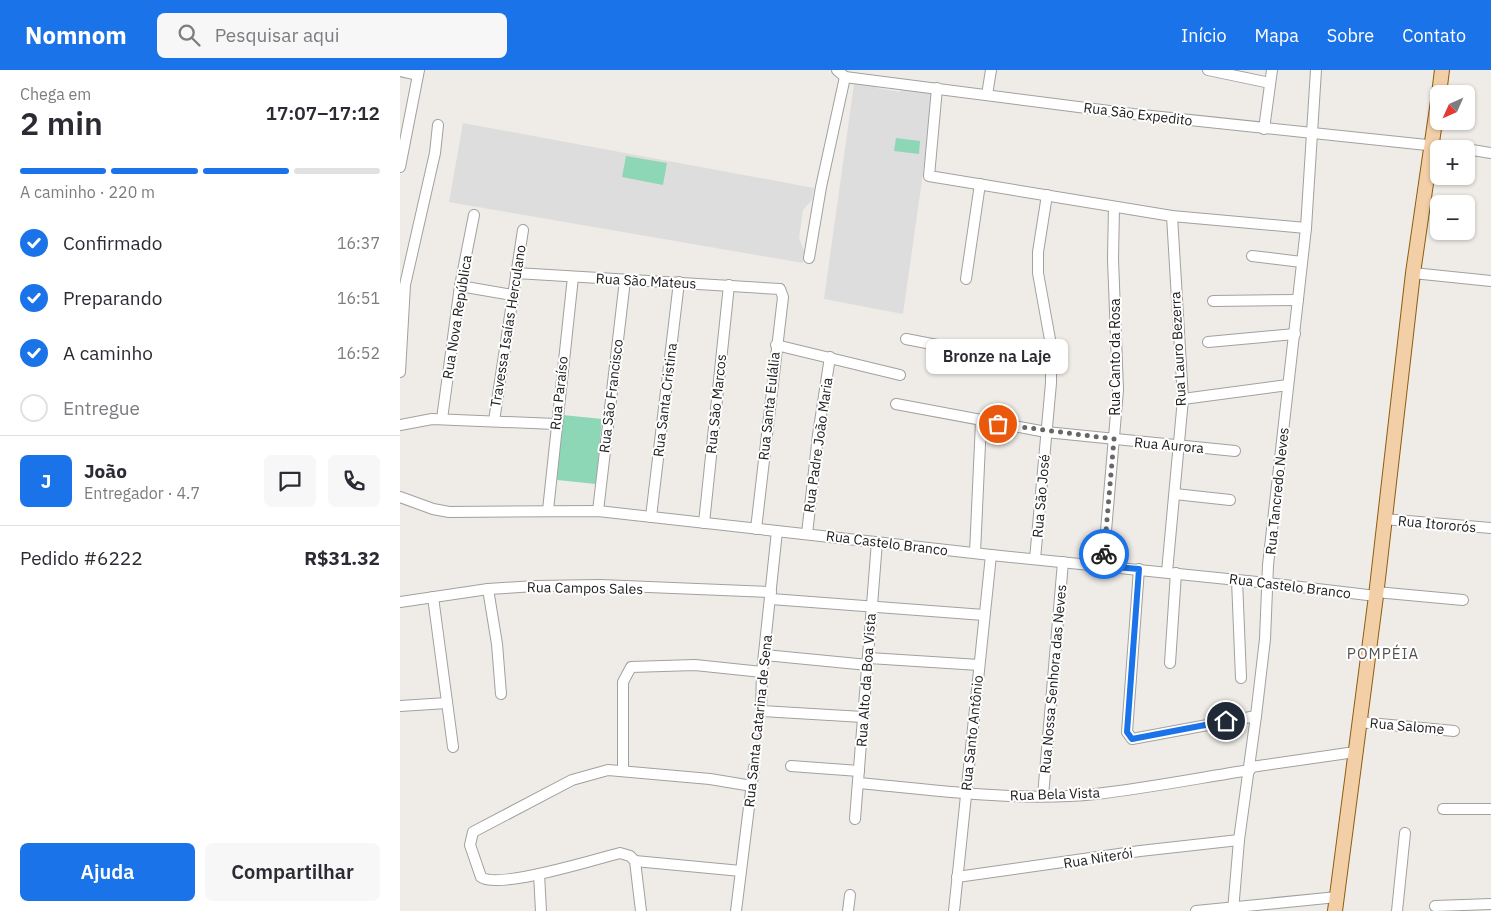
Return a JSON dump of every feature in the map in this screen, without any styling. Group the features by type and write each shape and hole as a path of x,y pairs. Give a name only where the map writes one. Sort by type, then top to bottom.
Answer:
{"main road":[{"path":"1440,85 1442,70"},
{"path":"1335,911 1376,594 1413,273 1430,158"}],"street":[{"path":"809,258 821,187 845,77 837,70"},
{"path":"987,95 991,70"},
{"path":"1208,70 1270,83"},
{"path":"1264,129 1272,70"},
{"name":"Rua Tancredo Neves","path":"1233,909 1239,840 1251,768 1288,384 1306,228 1316,70"},
{"path":"400,71 419,72 400,166"},
{"name":"Rua São Expedito","path":"845,77 1264,129 1430,144"},
{"path":"937,88 929,176 1172,216 1306,228"},
{"path":"400,372 405,285 435,153 438,125"},
{"name":"Rua São Expedito","path":"1475,150 1491,153"},
{"path":"966,279 980,184"},
{"name":"Rua São José","path":"1035,559 1051,383 1051,345 1038,273 1038,252 1047,195"},
{"name":"Rua Canto da Rosa","path":"1103,566 1118,390 1114,207"},
{"name":"Rua Nova República","path":"442,419 460,286 474,215"},
{"name":"Rua Lauro Bezerra","path":"1170,663 1171,572 1183,399 1172,216"},
{"name":"Travessa Isaías Herculano","path":"494,421 523,230"},
{"path":"1252,256 1302,262"},
{"path":"1413,273 1491,281"},
{"name":"Rua São Mateus","path":"516,274 776,288"},
{"name":"Rua Paraíso","path":"548,510 573,277"},
{"name":"Rua São Francisco","path":"598,511 625,280"},
{"name":"Rua Santa Cristina","path":"651,517 679,282"},
{"name":"Rua São Marcos","path":"704,523 729,285"},
{"path":"460,286 512,295"},
{"name":"Rua Santa Eulália","path":"756,529 783,297 780,289 776,288"},
{"path":"1213,301 1298,300"},
{"path":"1208,342 1295,334"},
{"path":"906,339 1014,360"},
{"path":"776,345 900,375"},
{"name":"Rua Padre João Maria","path":"806,534 830,357"},
{"path":"1183,399 1288,384"},
{"name":"Rua Aurora","path":"896,404 981,422 1046,432 1236,451"},
{"path":"400,425 424,419 556,424"},
{"path":"975,553 981,422"},
{"path":"1175,494 1230,500"},
{"name":"Rua Castelo Branco","path":"400,498 433,509 449,512 598,511 991,555 1376,594 1463,600"},
{"name":"Rua Itororós","path":"1384,519 1491,528"},
{"name":"Rua Santa Catarina de Sena","path":"761,711 762,672 777,531"},
{"name":"Rua Alto da Boa Vista","path":"855,819 877,542"},
{"name":"Rua Santo Antônio","path":"954,911 991,555"},
{"name":"Rua Nossa Senhora das Neves","path":"1043,796 1063,562"},
{"path":"1139,569 1127,732 1132,739 1256,716"},
{"path":"1237,580 1241,678"},
{"name":"Rua Campos Sales","path":"400,602 488,589 536,586 600,586 771,595 871,607 984,616"},
{"path":"488,589 498,644 501,694"},
{"path":"433,597 454,747"},
{"path":"765,655 868,662 979,665"},
{"path":"624,770 623,682 631,667 695,665 762,672"},
{"path":"400,706 447,703"},
{"path":"761,711 863,717"},
{"name":"Rua Salome","path":"1360,722 1454,731"},
{"name":"Rua Bela Vista","path":"858,783 966,793 1043,796 1096,794 1355,752"},
{"path":"791,766 859,771"},
{"name":"Rua Santa Catarina de Sena","path":"736,911 754,767"},
{"path":"642,911 635,861 630,856 620,853 539,874 494,882 481,877 470,845 470,838 476,829 572,780 608,770 710,779 752,786"},
{"path":"1443,809 1491,809"},
{"path":"1397,911 1405,833"},
{"name":"Rua Niterói","path":"957,877 1140,851 1239,840"},
{"path":"635,861 741,871"},
{"path":"539,874 541,911"},
{"path":"848,911 850,895"},
{"path":"1196,911 1233,909 1337,897"},
{"path":"1435,906 1491,904"}],"path":[{"name":"Rua Santa Catarina de Sena","path":"754,767 761,711"}],"shaded area":[{"path":"854,84 876,85 877,88 900,92 902,86 931,91 925,159 903,314 824,299"},
{"path":"463,123 814,188 812,200 803,210 799,238 804,251 803,263 449,202"}],"green space":[{"path":"896,138 920,141 919,154 894,151"},
{"path":"626,156 667,163 663,185 622,177"},
{"path":"563,415 602,419 596,484 557,480"}],"way so far":[{"path":"998,424 1046,432 1114,439 1104,554"}],"place":[{"name":"Bronze na Laje","path":"998,424"}],"district":[{"name":"POMPÉIA","path":"1383,653"}],"route":[{"path":"1104,554 1103,566 1139,569 1127,732 1129,737 1132,739 1226,721"}]}
